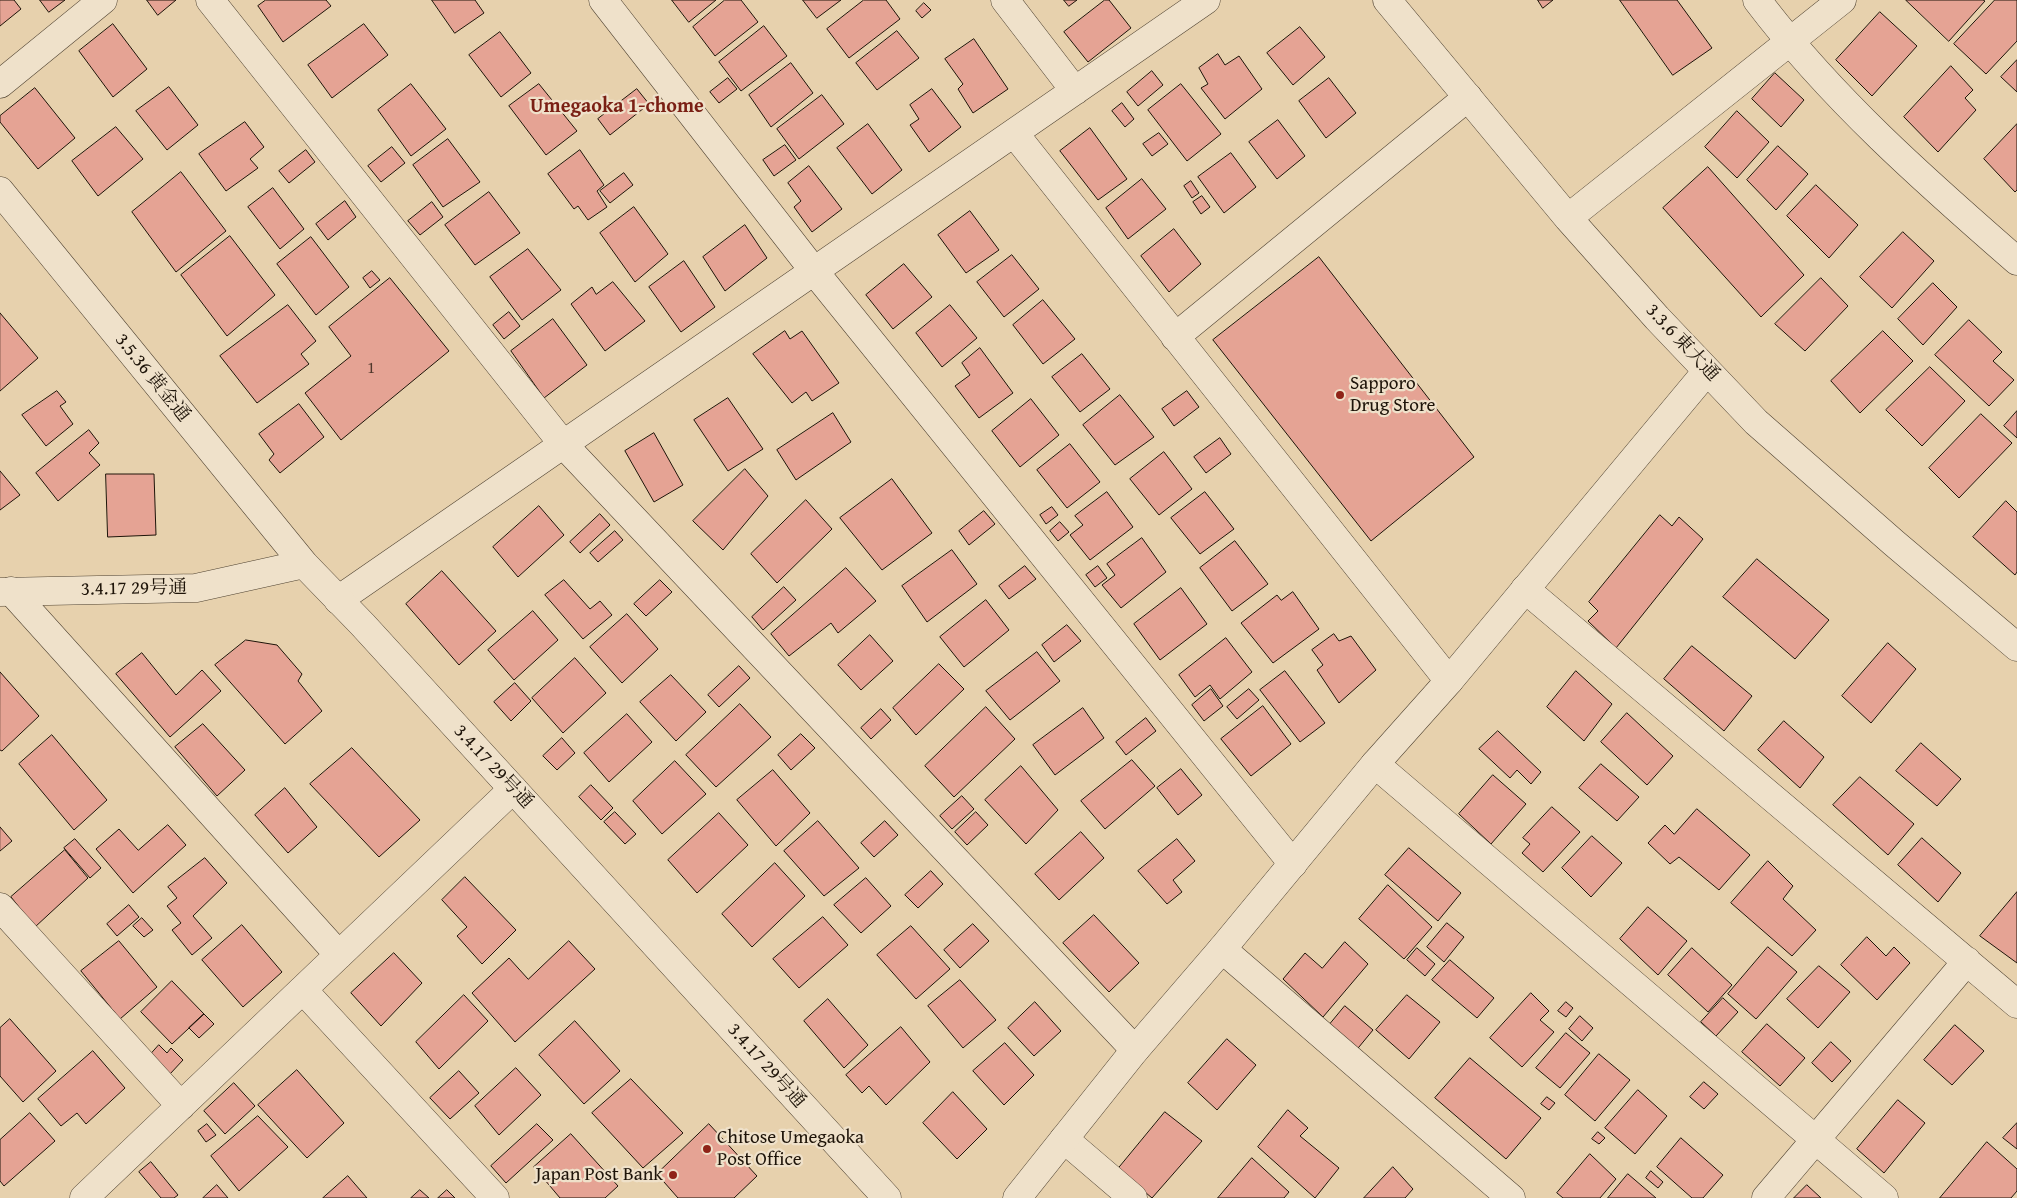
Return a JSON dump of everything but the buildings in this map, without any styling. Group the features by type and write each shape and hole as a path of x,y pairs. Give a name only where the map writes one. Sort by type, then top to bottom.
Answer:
{"street":[{"path":"0,84 103,0"},
{"path":"210,0 563,444 1135,1050"},
{"path":"603,0 814,271 1293,864"},
{"path":"1005,0 1075,90"},
{"path":"338,600 1206,0"},
{"name":"3.3.6 東大通","path":"1387,0 1568,218 1756,422 1894,543 2017,647"},
{"path":"1757,0 1789,42 1926,182 2017,261"},
{"path":"1568,218 1842,0"},
{"path":"1176,337 1468,97"},
{"path":"1014,134 1449,681"},
{"name":"3.5.36 黄金通","path":"0,191 304,564"},
{"path":"1017,1198 1135,1050 1222,949 1375,764 1449,681 1707,371"},
{"name":"3.4.17 29号通","path":"6,591 196,588 304,564 513,789 887,1198"},
{"path":"1525,589 2017,1004"},
{"path":"6,591 339,955"},
{"path":"1375,764 1884,1198"},
{"path":"84,1198 513,789"},
{"path":"0,907 181,1106"},
{"path":"1222,949 1512,1198"},
{"path":"1766,1198 1967,961"},
{"path":"303,990 495,1198"},
{"path":"1064,1139 1133,1198"}],"place":[{"name":"Sapporo Drug Store","path":"1340,395"},
{"name":"Chitose Umegaoka Post Office","path":"707,1149"},
{"name":"Japan Post Bank","path":"673,1175"}],"district":[{"name":"Umegaoka 1-chome","path":"617,107"}]}
